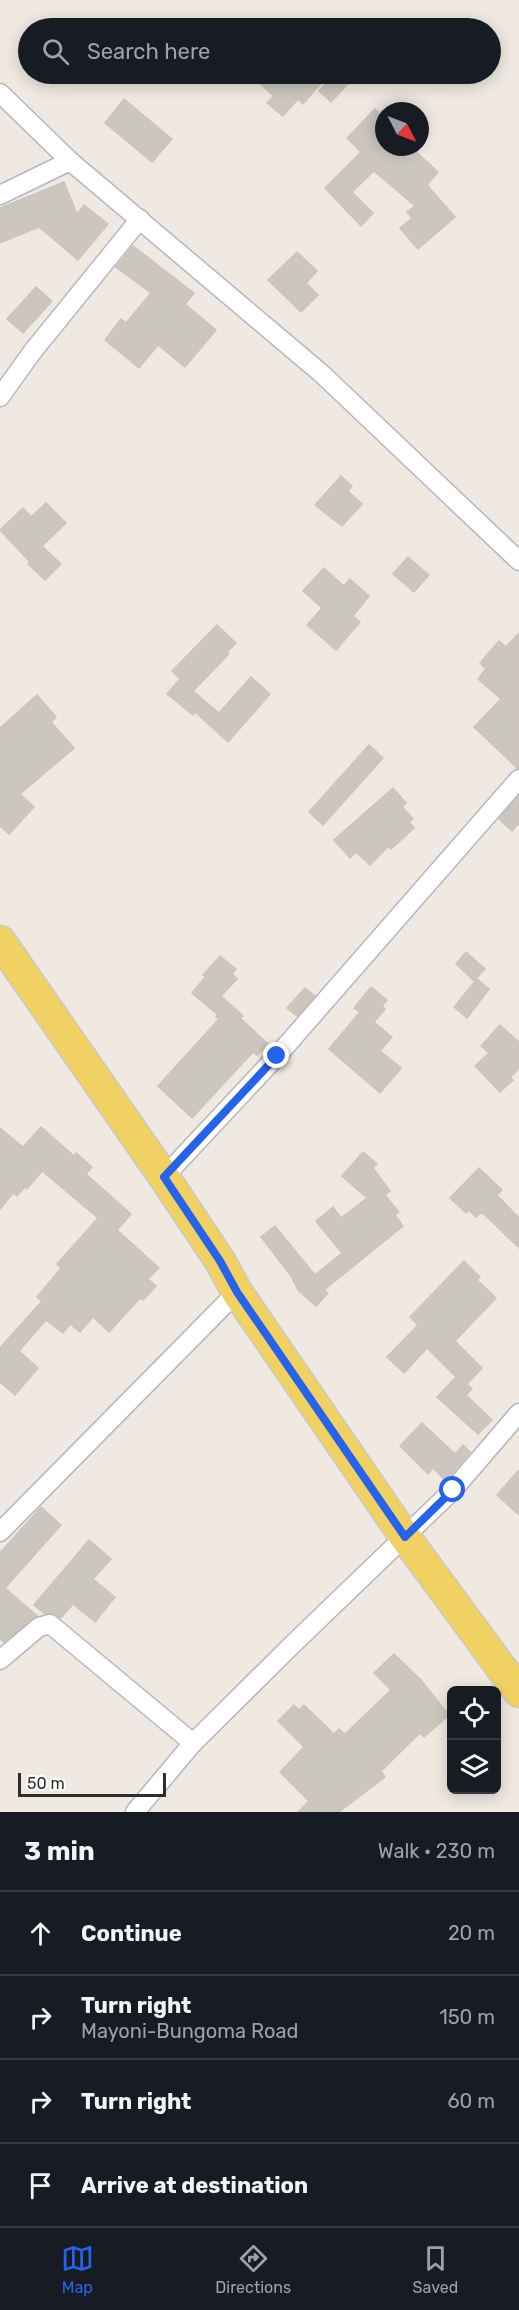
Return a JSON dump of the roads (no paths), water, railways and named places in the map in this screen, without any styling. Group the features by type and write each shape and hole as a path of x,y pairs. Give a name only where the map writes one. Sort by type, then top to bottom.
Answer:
{"main road":[{"path":"0,940 164,1177 220,1261 237,1292 405,1537 519,1692"}],"street":[{"path":"0,93 70,161 322,374 519,561"},
{"path":"0,195 70,161"},
{"path":"0,396 33,351 140,219"},
{"path":"164,1177 277,1056 519,779"},
{"path":"0,1532 237,1292"},
{"path":"135,1812 194,1743 453,1490 519,1413"},
{"path":"0,1660 39,1627 50,1624 194,1743"}]}
